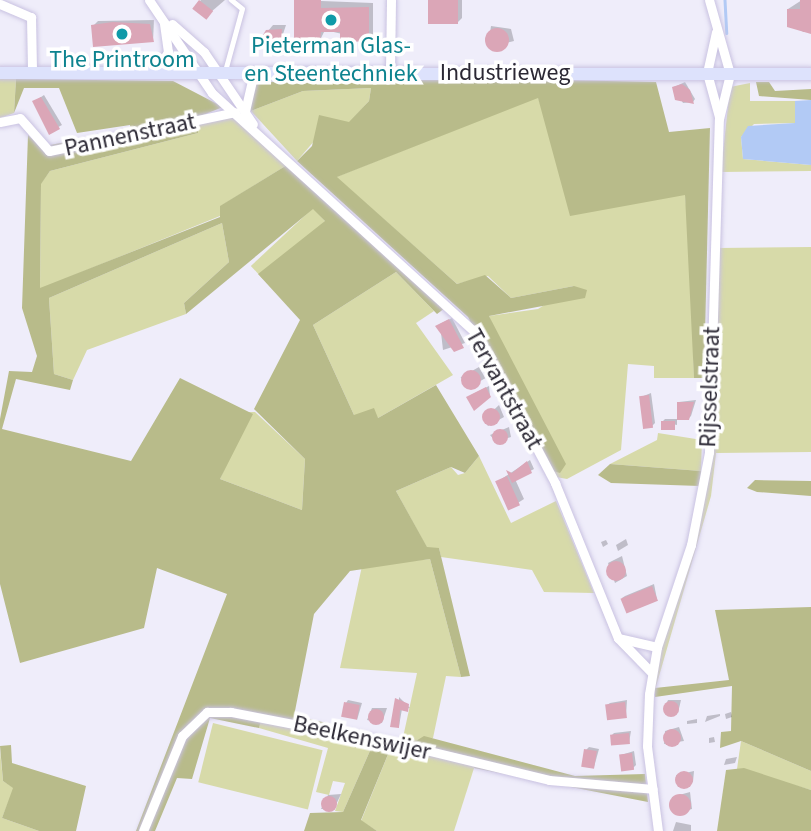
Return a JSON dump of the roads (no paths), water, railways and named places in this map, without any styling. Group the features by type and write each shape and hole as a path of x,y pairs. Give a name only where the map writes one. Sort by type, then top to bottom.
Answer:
{"main road":[{"name":"Industrieweg","path":"0,73 811,74"}],"street":[{"name":"Tervantstraat","path":"149,0 198,72 234,113 476,333 555,483 618,638 652,673"},
{"path":"390,72 391,0"},
{"name":"Rijsselstraat","path":"657,647 691,545 709,453 719,119 730,74 709,0"},
{"path":"0,4 31,17 32,71"},
{"name":"Tervantstraat","path":"163,17 204,52 259,133"},
{"path":"155,72 168,52 163,17"},
{"name":"Rijsselstraat","path":"716,30 707,73 719,119"},
{"path":"245,111 254,72"},
{"name":"Pannenstraat","path":"0,122 20,118 49,151 234,113"},
{"path":"618,638 657,647 652,673 647,746 658,831"},
{"name":"Beelkenswijer","path":"143,831 182,736 207,712 359,737 549,780 653,789"}],"lane":[{"path":"220,72 242,9 231,0"}],"water":[{"path":"811,100 811,165 743,159 741,137 748,126 795,123 795,101"}],"waterway":[{"path":"725,0 727,33"}],"place":[{"name":"Pieterman Glas- en Steentechniek","path":"331,20"},
{"name":"The Printroom","path":"122,34"}]}
